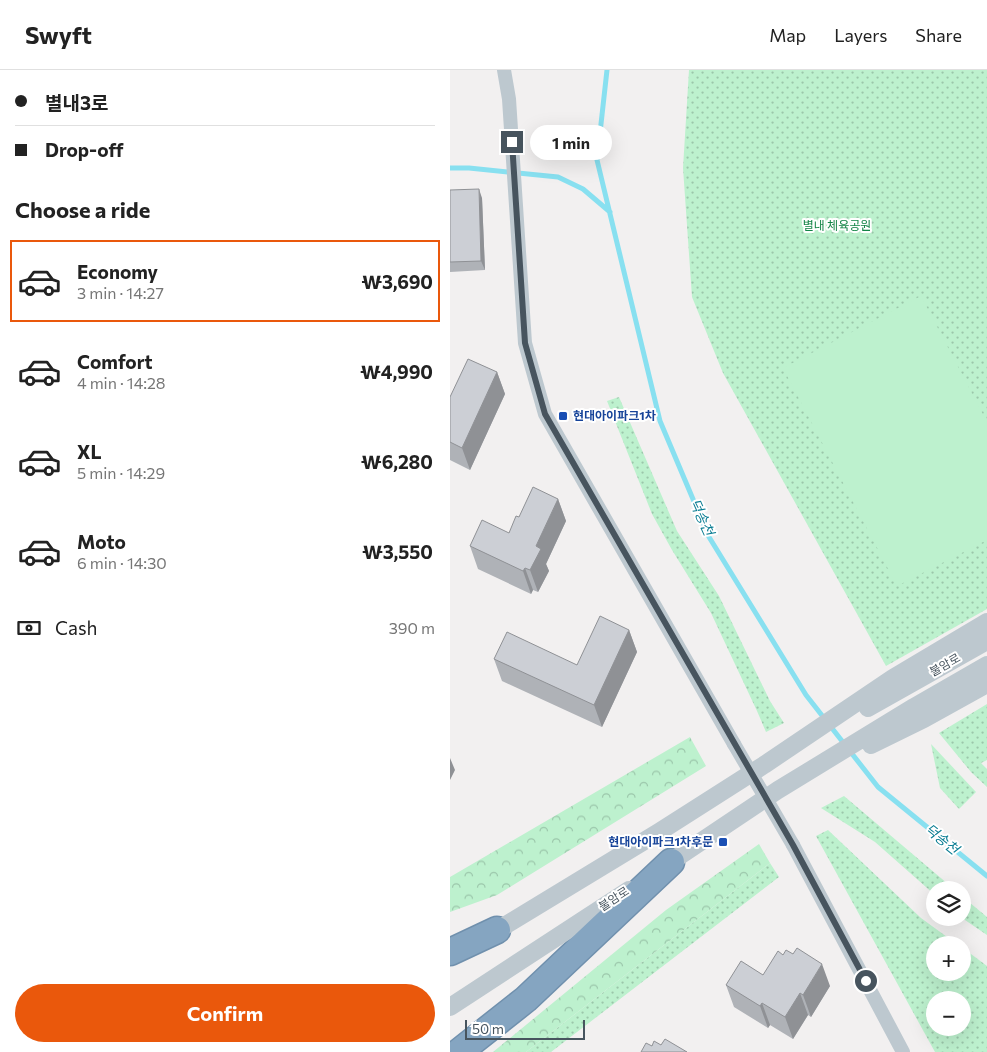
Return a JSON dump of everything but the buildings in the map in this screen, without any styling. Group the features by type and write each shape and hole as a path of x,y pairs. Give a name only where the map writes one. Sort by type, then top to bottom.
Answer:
{"highway":[{"path":"459,1052 526,999 671,862"},
{"path":"450,952 497,930"}],"street":[{"path":"504,70 509,100 525,343 545,414 793,845 903,1052"},
{"path":"450,962 497,930 899,683 987,622"},
{"name":"불암로","path":"899,683 987,641"},
{"name":"불암로","path":"450,1006 778,790 919,713 987,665"},
{"path":"919,713 987,684"}],"green space":[{"name":"별내 체육공원","path":"689,70 987,70 987,609 886,666 723,373 692,297 683,168"},
{"path":"921,296 987,422 987,540 897,586 783,368"},
{"path":"619,397 677,531 719,596 770,701 784,723 766,732 711,613 652,514 607,401"},
{"path":"987,704 987,760 981,763 987,769 987,787 971,772 939,733"},
{"path":"690,737 706,766 497,895 450,912 450,877"},
{"path":"931,744 976,792 959,809 940,788"},
{"path":"844,796 944,881 926,881 926,887 875,842 821,808"},
{"path":"828,830 926,922 926,926 932,926 946,936 926,936 926,981 971,981 971,954 987,966 987,1052 935,1052 926,1036 971,1036 971,991 926,991 926,1036 816,836"},
{"path":"759,844 770,863 526,1052 493,1052 666,910"},
{"path":"770,863 779,877 551,1052 526,1052"},
{"path":"971,904 987,917 987,935 971,924"}],"waterway":[{"name":"덕송천","path":"607,70 597,160 660,421 709,537 806,695 878,787 987,876"},
{"path":"450,168 469,168 558,177 583,189 610,212"}],"place":[{"name":"현대아이파크1차","path":"563,416"},
{"name":"현대아이파크1차후문","path":"723,842"}],"route":[{"path":"512,142 525,343 545,414 793,845 866,981"}]}
